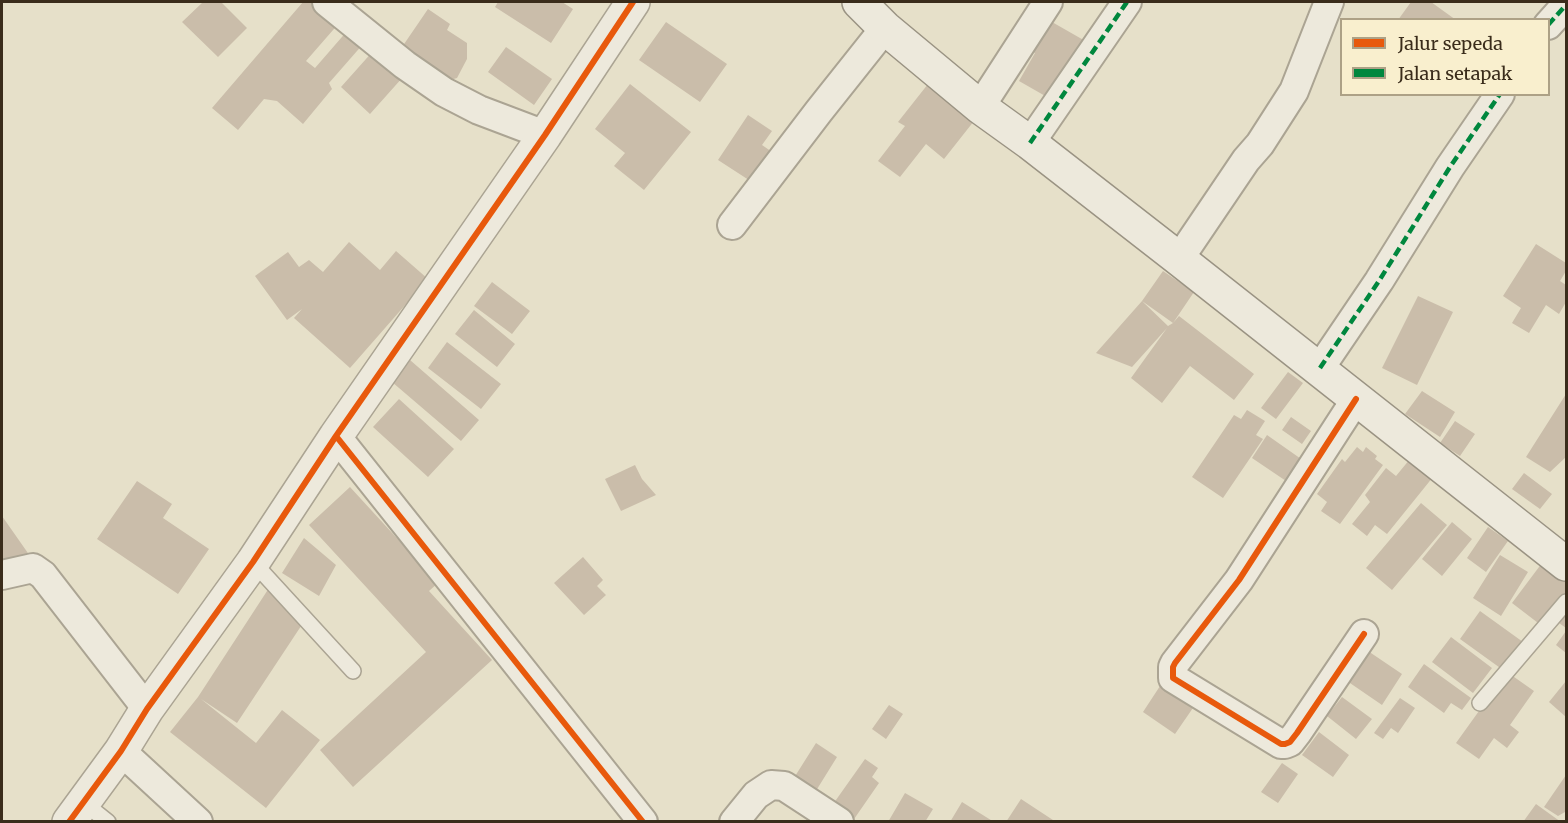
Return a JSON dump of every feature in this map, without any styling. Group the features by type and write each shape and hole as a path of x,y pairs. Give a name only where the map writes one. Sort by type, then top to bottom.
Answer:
{"street":[{"path":"327,2 405,65 444,92 479,110 545,135"},
{"path":"87,815 121,751 147,709 253,562 336,436 545,135 633,2"},
{"path":"859,2 885,28 980,107 1179,259 1566,564"},
{"path":"980,107 1048,2"},
{"path":"1030,143 1127,2"},
{"path":"1179,259 1246,160 1260,144 1294,91 1329,2"},
{"path":"1550,23 1566,5"},
{"path":"732,225 885,28"},
{"path":"1320,369 1379,281 1450,167 1499,96"},
{"path":"1356,399 1239,580 1175,663 1173,678 1281,744 1285,744 1298,733 1364,634"},
{"path":"336,436 643,822"},
{"path":"2,575 33,568 43,575 147,709"},
{"path":"121,751 198,822"},
{"path":"734,822 756,795 771,785 784,786 839,822"}],"lane":[{"path":"253,562 353,671"},
{"path":"1480,703 1566,602"}],"building":[{"path":"203,2 221,2 247,28 218,57 182,22"},
{"path":"303,2 315,2 340,22 306,61 315,68 348,30 364,43 329,83 332,89 303,124 277,101 264,99 238,130 212,108"},
{"path":"498,2 562,2 573,9 551,43 495,7"},
{"path":"1411,2 1431,2 1453,18 1399,18"},
{"path":"428,9 450,24 447,30 467,43 467,59 457,78 447,81 400,50"},
{"path":"1045,18 1087,42 1054,101 1019,81 1035,53 1028,49"},
{"path":"666,22 727,64 700,102 639,60"},
{"path":"506,47 552,79 534,105 488,72"},
{"path":"374,50 403,77 370,114 341,87"},
{"path":"630,84 691,132 644,190 614,166 625,153 595,129"},
{"path":"928,84 974,121 944,159 926,144 900,177 878,161 905,126 898,122"},
{"path":"748,115 772,131 762,145 775,154 755,184 718,160"},
{"path":"349,242 380,270 396,251 428,279 350,368 294,318 302,309 287,320 255,276 288,252 299,267 309,260 323,272"},
{"path":"1536,244 1566,263 1566,271 1560,281 1566,285 1566,302 1559,314 1546,305 1529,333 1512,323 1521,308 1503,296"},
{"path":"1163,271 1194,292 1173,323 1142,301"},
{"path":"492,282 530,311 512,334 474,306"},
{"path":"1418,296 1453,312 1417,385 1382,368"},
{"path":"1142,301 1168,326 1179,316 1254,374 1234,400 1190,366 1162,403 1131,378 1167,328 1132,367 1096,353"},
{"path":"474,310 515,344 497,367 455,334"},
{"path":"447,342 501,384 481,409 428,368"},
{"path":"410,360 479,420 461,441 392,382"},
{"path":"1288,372 1303,383 1276,419 1261,408"},
{"path":"1422,391 1455,412 1440,437 1405,414"},
{"path":"1566,394 1566,457 1550,472 1526,457"},
{"path":"399,399 454,449 428,477 373,427"},
{"path":"1247,410 1265,421 1256,435 1263,439 1223,498 1192,477 1234,415 1241,419"},
{"path":"1291,417 1311,431 1302,444 1282,430"},
{"path":"1455,421 1475,434 1460,456 1440,443"},
{"path":"1267,435 1304,461 1289,483 1252,458"},
{"path":"1357,447 1363,452 1366,447 1377,456 1375,459 1383,465 1340,524 1321,511 1327,502 1317,494 1342,459 1345,462"},
{"path":"1410,459 1433,477 1387,534 1375,525 1367,536 1352,524 1370,502 1365,495 1386,468 1396,476"},
{"path":"635,465 642,479 656,495 621,511 605,479"},
{"path":"1524,473 1552,494 1540,509 1512,489"},
{"path":"137,481 172,504 163,518 209,549 178,594 97,539"},
{"path":"350,487 438,583 429,591 492,660 353,787 320,750 426,652 309,525"},
{"path":"1421,503 1447,525 1392,590 1366,568"},
{"path":"2,516 30,556 2,565"},
{"path":"1452,522 1472,539 1442,576 1422,559"},
{"path":"1488,527 1508,541 1486,572 1467,558"},
{"path":"304,538 336,565 319,596 282,573"},
{"path":"1500,555 1528,572 1501,616 1473,598"},
{"path":"583,557 603,580 597,586 606,595 584,615 554,583"},
{"path":"1542,563 1566,581 1566,593 1542,626 1512,603"},
{"path":"269,588 309,614 237,723 201,699 256,743 282,710 320,740 266,808 170,732 198,697"},
{"path":"1480,611 1523,642 1503,670 1460,639"},
{"path":"1566,613 1566,628 1559,623"},
{"path":"1566,631 1566,653 1556,645"},
{"path":"1451,637 1492,668 1473,693 1432,662"},
{"path":"1368,651 1402,674 1382,705 1347,681"},
{"path":"1424,664 1471,698 1462,710 1451,703 1444,713 1408,687"},
{"path":"1507,672 1534,691 1510,725 1519,732 1507,748 1494,738 1479,759 1456,743"},
{"path":"1566,681 1566,717 1549,702"},
{"path":"1162,683 1195,705 1175,734 1143,712"},
{"path":"1342,697 1372,719 1356,739 1327,716"},
{"path":"1400,698 1415,708 1398,733 1391,728 1383,739 1374,733"},
{"path":"889,705 903,714 886,739 872,729"},
{"path":"1319,732 1349,755 1333,777 1302,755"},
{"path":"816,743 837,757 814,794 792,781"},
{"path":"865,759 878,768 872,777 879,783 852,822 831,807"},
{"path":"1282,763 1298,774 1278,803 1261,792"},
{"path":"1566,775 1566,813 1558,816 1544,807"},
{"path":"905,793 933,809 925,822 888,822"},
{"path":"1021,799 1056,822 1006,822"},
{"path":"962,802 994,822 950,822"},
{"path":"1536,804 1561,822 1523,822"}],"marked path":[{"path":"1030,143 1127,2"},
{"path":"1550,23 1566,5"},
{"path":"1320,368 1499,96"}],"cycle path":[{"path":"69,822 253,562 336,436 545,135 633,2"},
{"path":"1356,399 1239,580 1175,663 1173,678 1281,744 1285,744 1290,742 1297,733 1364,634"},
{"path":"336,436 643,822"}]}
